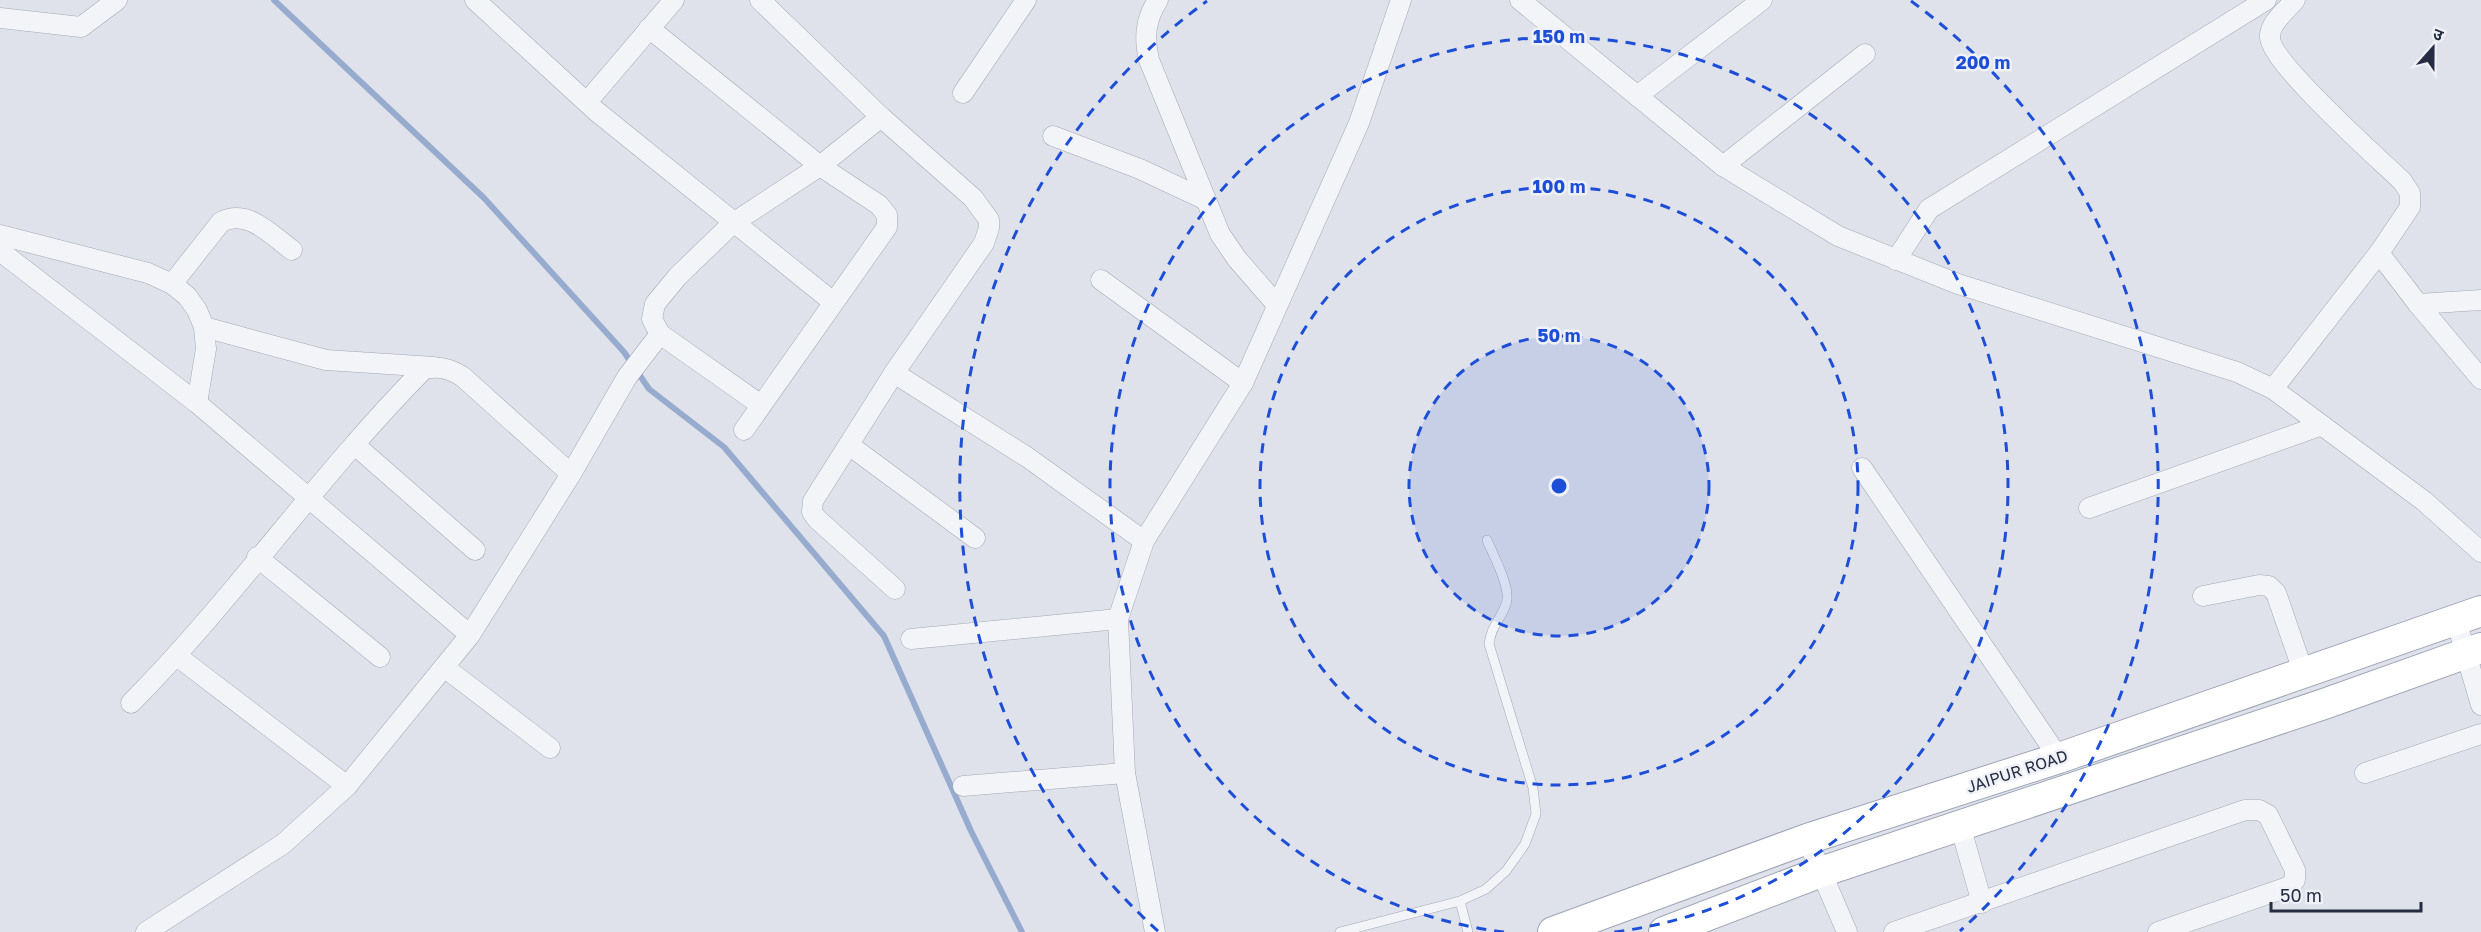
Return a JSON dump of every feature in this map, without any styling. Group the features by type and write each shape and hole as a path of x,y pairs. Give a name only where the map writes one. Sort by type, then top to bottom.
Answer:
{"main road":[{"name":"JAIPUR ROAD","path":"1552,932 1807,839 2059,758 2468,616"},
{"name":"JAIPUR ROAD","path":"1664,932 1821,872 2313,708 2473,650"}],"street":[{"path":"0,18 81,27 117,0"},
{"path":"476,0 587,102 832,302"},
{"path":"587,102 674,0"},
{"path":"760,0 881,117 973,198 989,220 984,243 894,373 813,501 812,512 829,531 895,589"},
{"path":"963,93 1026,0"},
{"path":"1158,0 1148,20 1144,38 1149,60 1206,200 1226,242 1277,305"},
{"path":"1155,932 1125,773 1118,619 1144,541 1230,373 1277,305 1359,123 1401,0"},
{"path":"1520,0 1724,166 1838,236 1958,284 2237,372 2273,390 2322,425 2424,501 2481,552"},
{"path":"1637,96 1762,0"},
{"path":"1896,260 1929,209 2266,0"},
{"path":"2273,390 2379,253 2410,207 2410,194 2402,181 2294,75 2274,51 2270,37 2272,27 2292,1"},
{"path":"649,28 820,166 879,205 887,214 887,227 744,430"},
{"path":"1724,166 1864,54"},
{"path":"760,405 660,334 652,319 655,304 678,276 733,223 820,166 881,117"},
{"path":"1053,136 1140,169 1206,200"},
{"path":"172,284 221,222 230,218 242,217 255,223 292,250"},
{"path":"0,235 148,273 172,284 187,296 198,310 204,327 206,349 197,403"},
{"path":"0,251 197,403 470,635"},
{"path":"2379,253 2481,379"},
{"path":"1101,280 1230,373"},
{"path":"2418,304 2481,300"},
{"path":"204,327 326,360 450,368 571,474"},
{"path":"146,932 283,844 347,786 470,635 571,474 627,377 660,334"},
{"path":"131,703 177,656 257,557 355,445 424,369 435,367"},
{"path":"894,373 1027,457 1144,541"},
{"path":"2089,508 2322,425"},
{"path":"355,445 475,550"},
{"path":"849,445 975,538"},
{"path":"1862,468 2059,758"},
{"path":"257,557 380,657"},
{"path":"2203,596 2259,585 2269,586 2276,593 2304,674"},
{"path":"2468,616 2481,705"},
{"path":"911,639 1118,619"},
{"path":"177,656 347,786"},
{"path":"444,667 550,748"},
{"path":"2365,773 2481,734"},
{"path":"963,786 1125,773"},
{"path":"1894,932 2245,810 2259,810 2268,815 2295,870 2295,880 2288,887 2205,924 2158,932"},
{"path":"1960,825 1982,903"},
{"path":"1807,839 1847,932"}],"lane":[{"path":"1340,932 1460,901 1486,889 1506,872 1525,844 1536,814 1533,788 1489,644 1491,631 1507,604 1508,592 1487,540"},
{"path":"1460,901 1468,932"}],"waterway":[{"path":"274,0 484,198 624,352 649,389 724,447 884,636 971,831 1022,932"}]}
